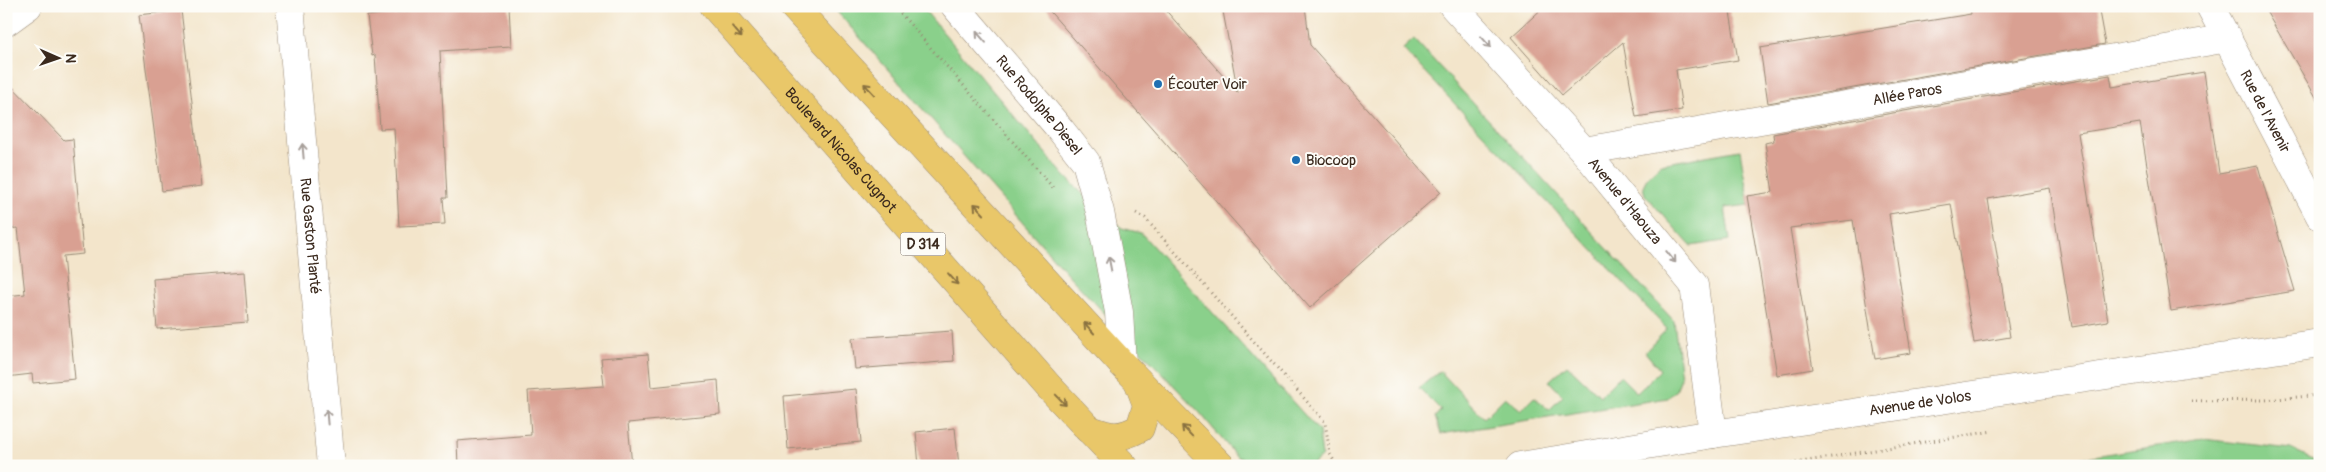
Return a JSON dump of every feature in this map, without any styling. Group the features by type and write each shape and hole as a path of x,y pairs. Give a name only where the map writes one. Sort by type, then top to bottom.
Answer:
{"main road":[{"name":"Boulevard Nicolas Cugnot","path":"714,6 1048,387 1124,466"},
{"name":"Boulevard Nicolas Cugnot","path":"793,6 1130,372 1221,466"},
{"name":"Boulevard Nicolas Cugnot","path":"1088,429 1111,437 1125,436 1140,428 1146,405 1130,372"}],"street":[{"path":"6,22 28,6"},
{"name":"Rue Gaston Planté","path":"290,6 331,466"},
{"name":"Rue Rodolphe Diesel","path":"955,6 1086,162 1100,212 1130,372"},
{"name":"Avenue d'Haouza","path":"1453,6 1584,151 1694,285 1714,434"},
{"name":"Rue de l'Avenir","path":"2210,6 2320,216"},
{"name":"Allée Paros","path":"1584,151 2228,38"},
{"name":"Avenue de Volos","path":"1520,466 1714,434 2320,343"}],"path":[{"path":"2183,401 2265,400 2320,395"},
{"path":"1776,466 2001,430"}],"green space":[{"path":"832,6 921,6 1063,174 1101,212 1122,228 1141,233 1319,431 1322,456 1311,466 1270,466 1237,457 1200,413 1072,279"},
{"path":"1414,39 1674,321 1681,378 1676,390 1668,398 1441,434 1435,417 1441,410 1419,388 1440,371 1484,418 1505,397 1521,410 1534,397 1549,410 1563,396 1549,381 1567,365 1600,396 1620,376 1637,393 1660,370 1645,352 1667,329 1403,49"},
{"path":"1740,150 1749,205 1725,208 1730,240 1691,246 1645,195 1643,186 1648,176 1661,164"},
{"path":"2203,439 2291,449 2320,462 2320,466 2030,466"}],"building":[{"path":"445,6 509,6 511,46 440,51 447,198 443,198 445,224 399,226 394,128 380,129 375,55 372,56 367,16"},
{"name":"Biocoop","path":"1045,6 1162,6 1238,93 1222,6 1305,6 1310,45 1441,192 1310,308"},
{"path":"1545,6 1729,6 1738,60 1676,70 1682,110 1636,117 1623,42 1562,95 1511,37"},
{"path":"1970,6 2098,6 2105,44 1768,103 1760,48 1971,14"},
{"path":"2263,6 2320,6 2320,104"},
{"path":"181,10 202,186 162,191 139,15"},
{"path":"2204,72 2219,173 2258,166 2295,291 2171,311 2140,123 2078,133 2108,321 2072,327 2050,188 1988,199 2010,337 1974,343 1951,204 1889,214 1911,353 1875,359 1853,220 1790,228 1813,369 1777,375 1747,196 1773,192 1765,143 1774,141 1773,134 2110,75 2112,87"},
{"path":"6,80 64,140 73,139 83,254 63,256 75,379 33,383 32,374 6,377 6,296 25,294 18,228 6,229"},
{"path":"244,272 248,322 157,329 153,279"},
{"path":"952,331 954,361 855,369 852,338"},
{"path":"648,354 651,387 718,380 720,414 628,423 632,466 458,466 457,441 531,435 528,391 604,386 601,358"},
{"path":"856,389 861,442 788,449 784,396"},
{"path":"955,428 959,466 919,466 916,432"}],"place":[{"name":"Écouter Voir","path":"1158,84"},
{"name":"Biocoop","path":"1296,160"}]}
